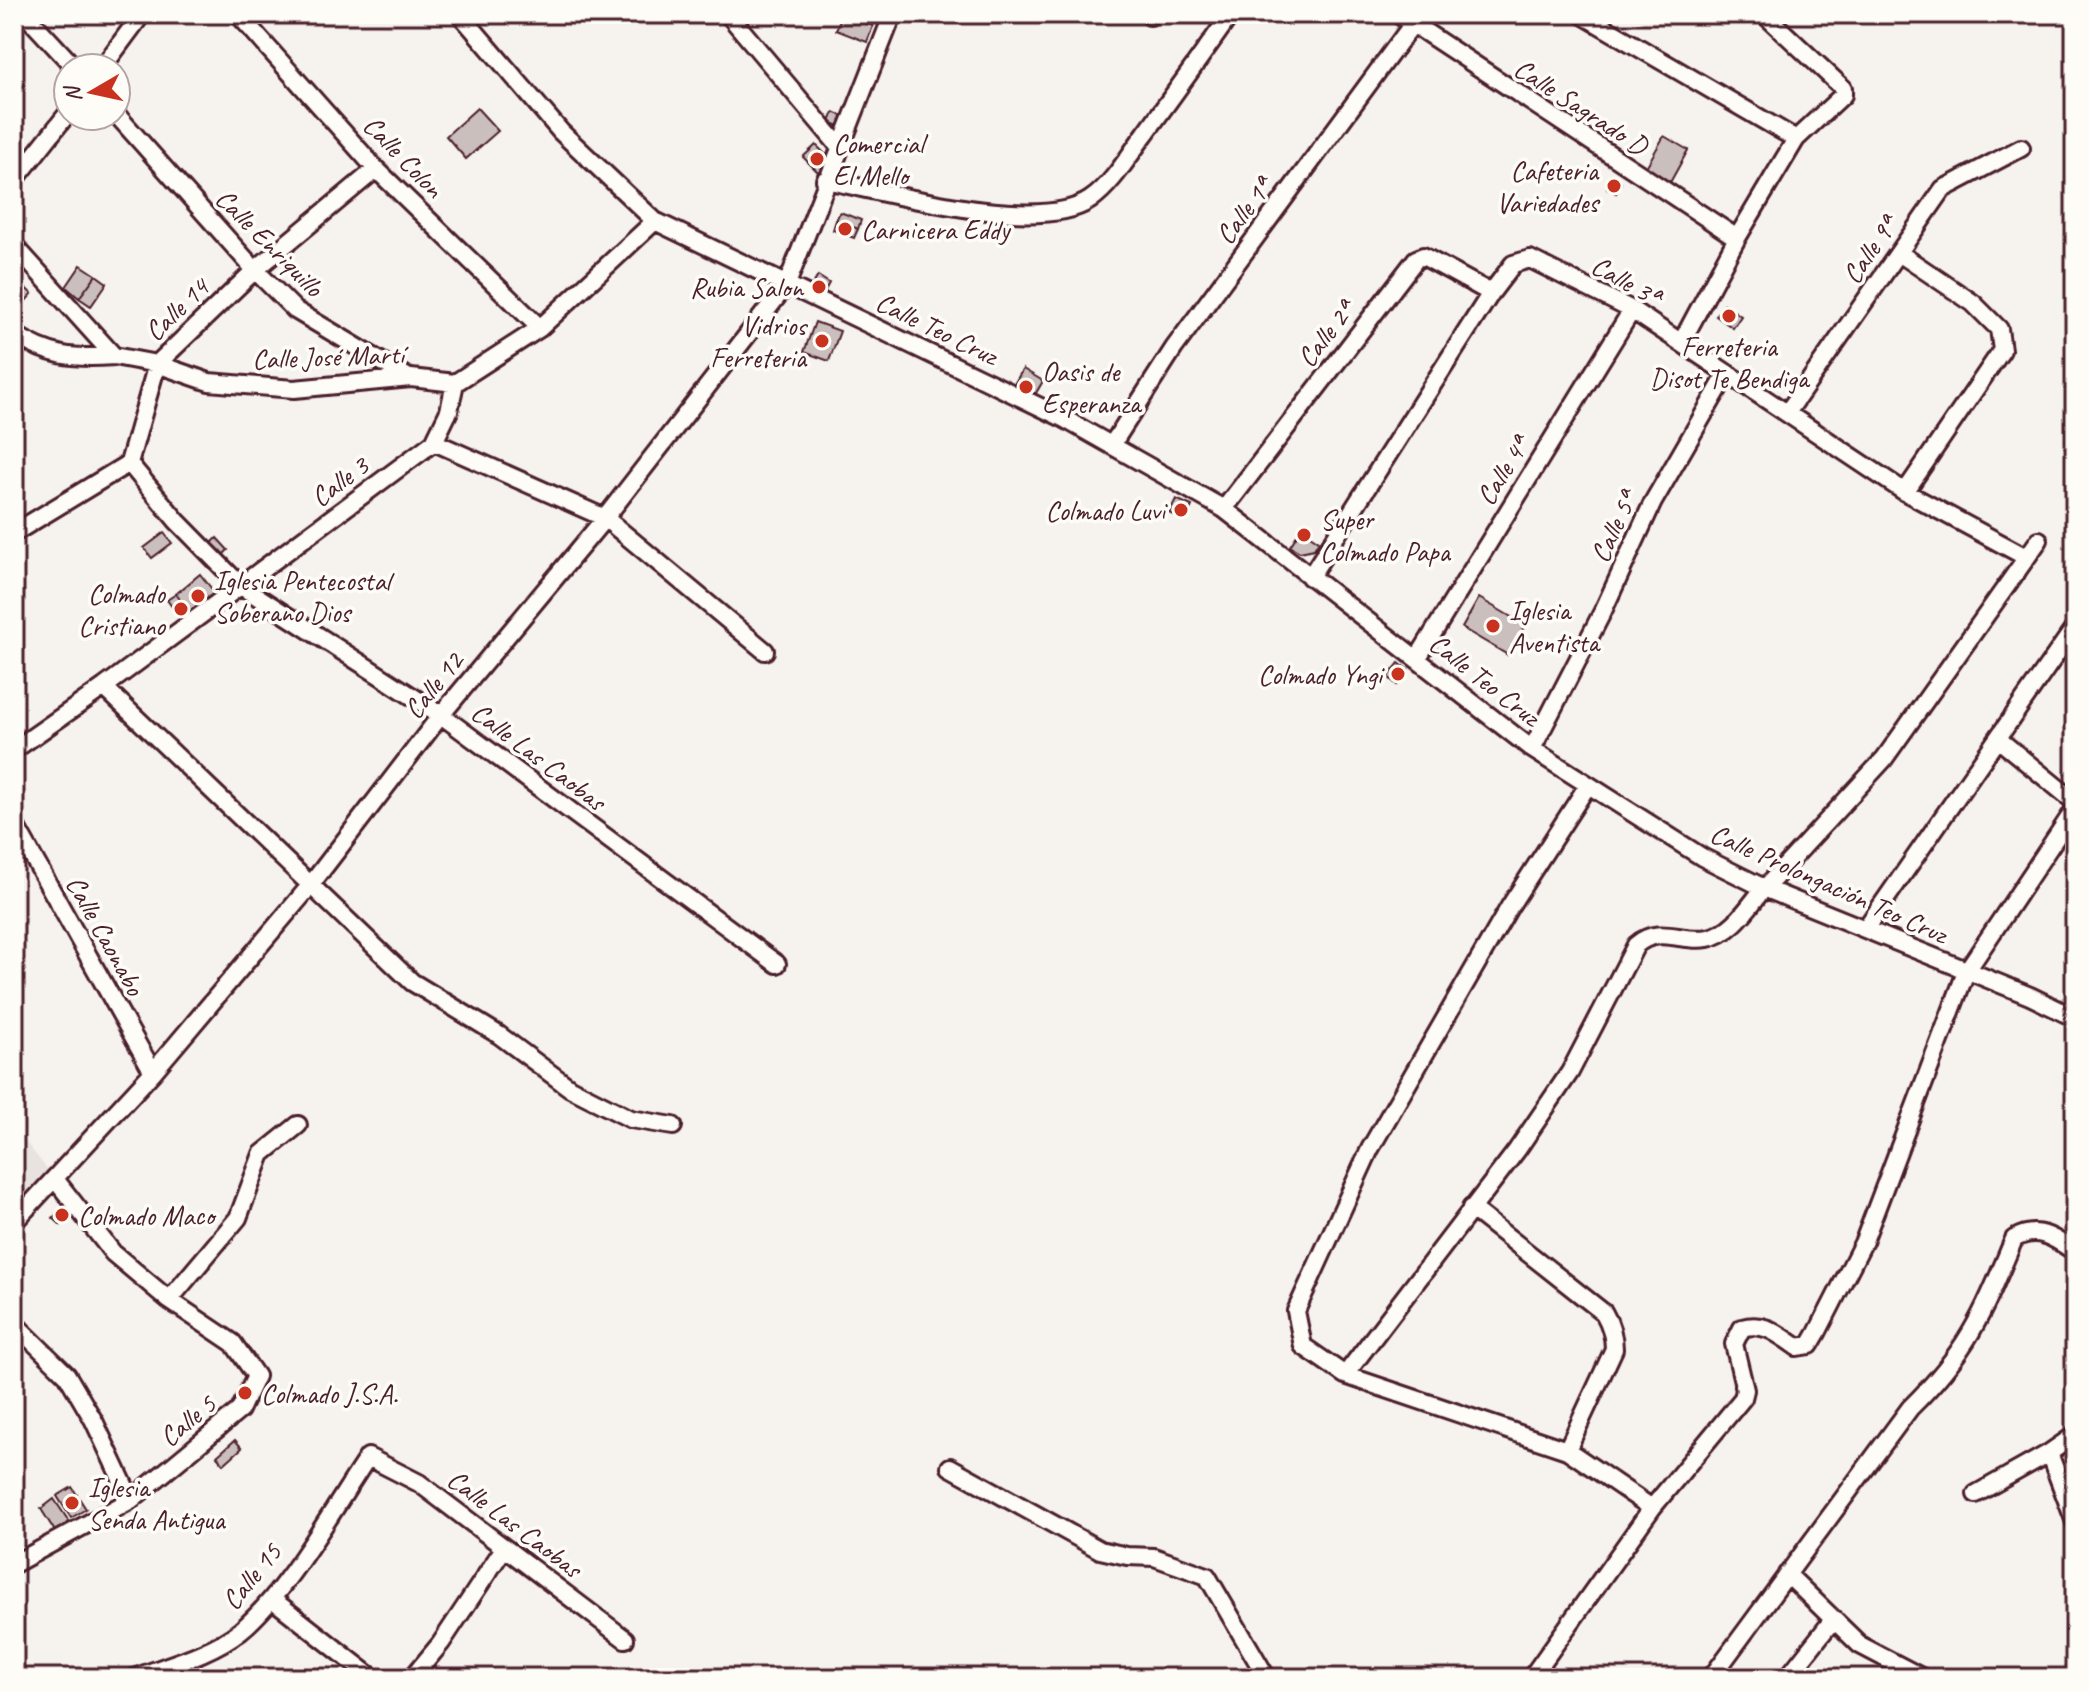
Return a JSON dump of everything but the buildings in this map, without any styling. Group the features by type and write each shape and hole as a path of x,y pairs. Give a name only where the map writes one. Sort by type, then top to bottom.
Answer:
{"street":[{"path":"25,14 60,52"},
{"path":"114,52 142,14"},
{"name":"Calle Colon","path":"238,14 376,169 540,328"},
{"name":"Calle Teo Cruz","path":"460,14 561,132 655,221 1113,443 1224,509 1532,749"},
{"path":"728,14 839,146"},
{"name":"Calle 12","path":"14,1222 153,1072 309,887 441,715 605,518 787,284 825,180 893,14"},
{"path":"825,180 985,211 1038,214 1064,210 1090,200 1117,172 1231,14"},
{"path":"1581,14 1796,139"},
{"path":"1681,343 1737,238 1796,139 1843,95 1843,88 1764,14"},
{"name":"Calle Sagrado D","path":"1410,17 1737,238"},
{"name":"Calle 1ª","path":"1113,443 1174,348 1410,17"},
{"path":"14,181 53,132"},
{"name":"Calle Enriquillo","path":"132,132 255,270 295,310 411,378"},
{"name":"Calle 9ª","path":"1787,413 1943,189 2021,148"},
{"name":"Calle 14","path":"129,463 157,364 255,270 376,169"},
{"path":"455,383 540,328 655,221"},
{"path":"14,245 114,356"},
{"path":"1899,253 1973,303 1999,329 2002,350 1905,492"},
{"name":"Calle 2ª","path":"1224,509 1419,257 1423,256 1491,293"},
{"name":"Calle 3ª","path":"1310,577 1491,293 1513,264 1530,259 1632,310 1905,492 2026,557"},
{"name":"Calle 4ª","path":"1417,659 1632,310"},
{"name":"Calle José Martí","path":"14,334 31,344 74,359 114,356 157,364 209,382 294,389 411,378 455,383"},
{"name":"Calle 5ª","path":"1532,749 1603,611 1653,502 1727,374"},
{"name":"Calle 3","path":"14,750 104,687 434,442 449,411 455,383"},
{"path":"434,442 605,518 765,651"},
{"path":"14,533 129,463"},
{"name":"Calle Las Caobas","path":"129,463 177,521 241,586 441,715 777,964"},
{"path":"1345,1375 1517,1150 1570,1072 1636,945 1656,934 1710,938 1736,921 1884,759 2039,540"},
{"path":"1865,929 2075,627"},
{"path":"104,687 309,887 412,982 499,1035 570,1088 631,1119 673,1126"},
{"path":"1998,739 2075,802"},
{"name":"Calle Prolongación Teo Cruz","path":"1532,749 1702,857 1764,888 2030,996 2075,1018"},
{"path":"1588,785 1510,906 1370,1149 1311,1272 1296,1311 1303,1346 1345,1375 1567,1450 1652,1508"},
{"path":"1531,1678 1652,1508 1743,1398 1745,1390 1734,1344 1742,1328 1754,1324 1797,1347 1810,1345 1864,1241 1966,972 2075,809"},
{"name":"Calle Caonabo","path":"14,823 153,1072"},
{"path":"55,1179 113,1253 169,1300 238,1218 262,1154 298,1125"},
{"path":"1471,1208 1604,1313 1609,1322 1614,1349 1567,1450"},
{"path":"1711,1678 1910,1408 1947,1372 1965,1346 2014,1239 2028,1231 2040,1232 2075,1252"},
{"name":"Calle 5","path":"14,1564 131,1500 240,1410 256,1376 233,1343 169,1300"},
{"path":"14,1323 67,1375 131,1500"},
{"path":"1976,1494 2075,1435"},
{"path":"2049,1453 2071,1502 2075,1522"},
{"name":"Calle Las Caobas","path":"368,1457 419,1483 625,1639"},
{"name":"Calle 15","path":"134,1678 239,1632 272,1599 368,1457"},
{"path":"950,1467 1100,1550 1127,1556 1154,1557 1207,1576 1267,1678"},
{"path":"412,1678 441,1643 504,1548"},
{"path":"1787,1574 1860,1645 1923,1678"},
{"path":"272,1599 373,1678"},
{"path":"1787,1678 1832,1621"}],"shaded area":[{"path":"14,1127 55,1179 14,1211"}],"place":[{"name":"Comercial El Mello","path":"817,159"},
{"name":"Cafeteria Variedades","path":"1614,186"},
{"name":"Carnicera Eddy","path":"845,229"},
{"name":"Rubia Salon","path":"819,287"},
{"name":"Ferreteria Disot Te Bendiga","path":"1729,316"},
{"name":"Vidrios Ferreteria","path":"822,341"},
{"name":"Oasis de Esperanza","path":"1026,387"},
{"name":"Colmado Luvi","path":"1181,510"},
{"name":"Super Colmado Papa","path":"1304,535"},
{"name":"Iglesia Pentecostal Soberano Dios","path":"198,596"},
{"name":"Colmado Cristiano","path":"181,609"},
{"name":"Iglesia Aventista","path":"1493,626"},
{"name":"Colmado Yngi","path":"1398,674"},
{"name":"Colmado Maco","path":"62,1215"},
{"name":"Colmado J.S.A.","path":"245,1393"},
{"name":"Iglesia Senda Antigua","path":"72,1503"}]}
